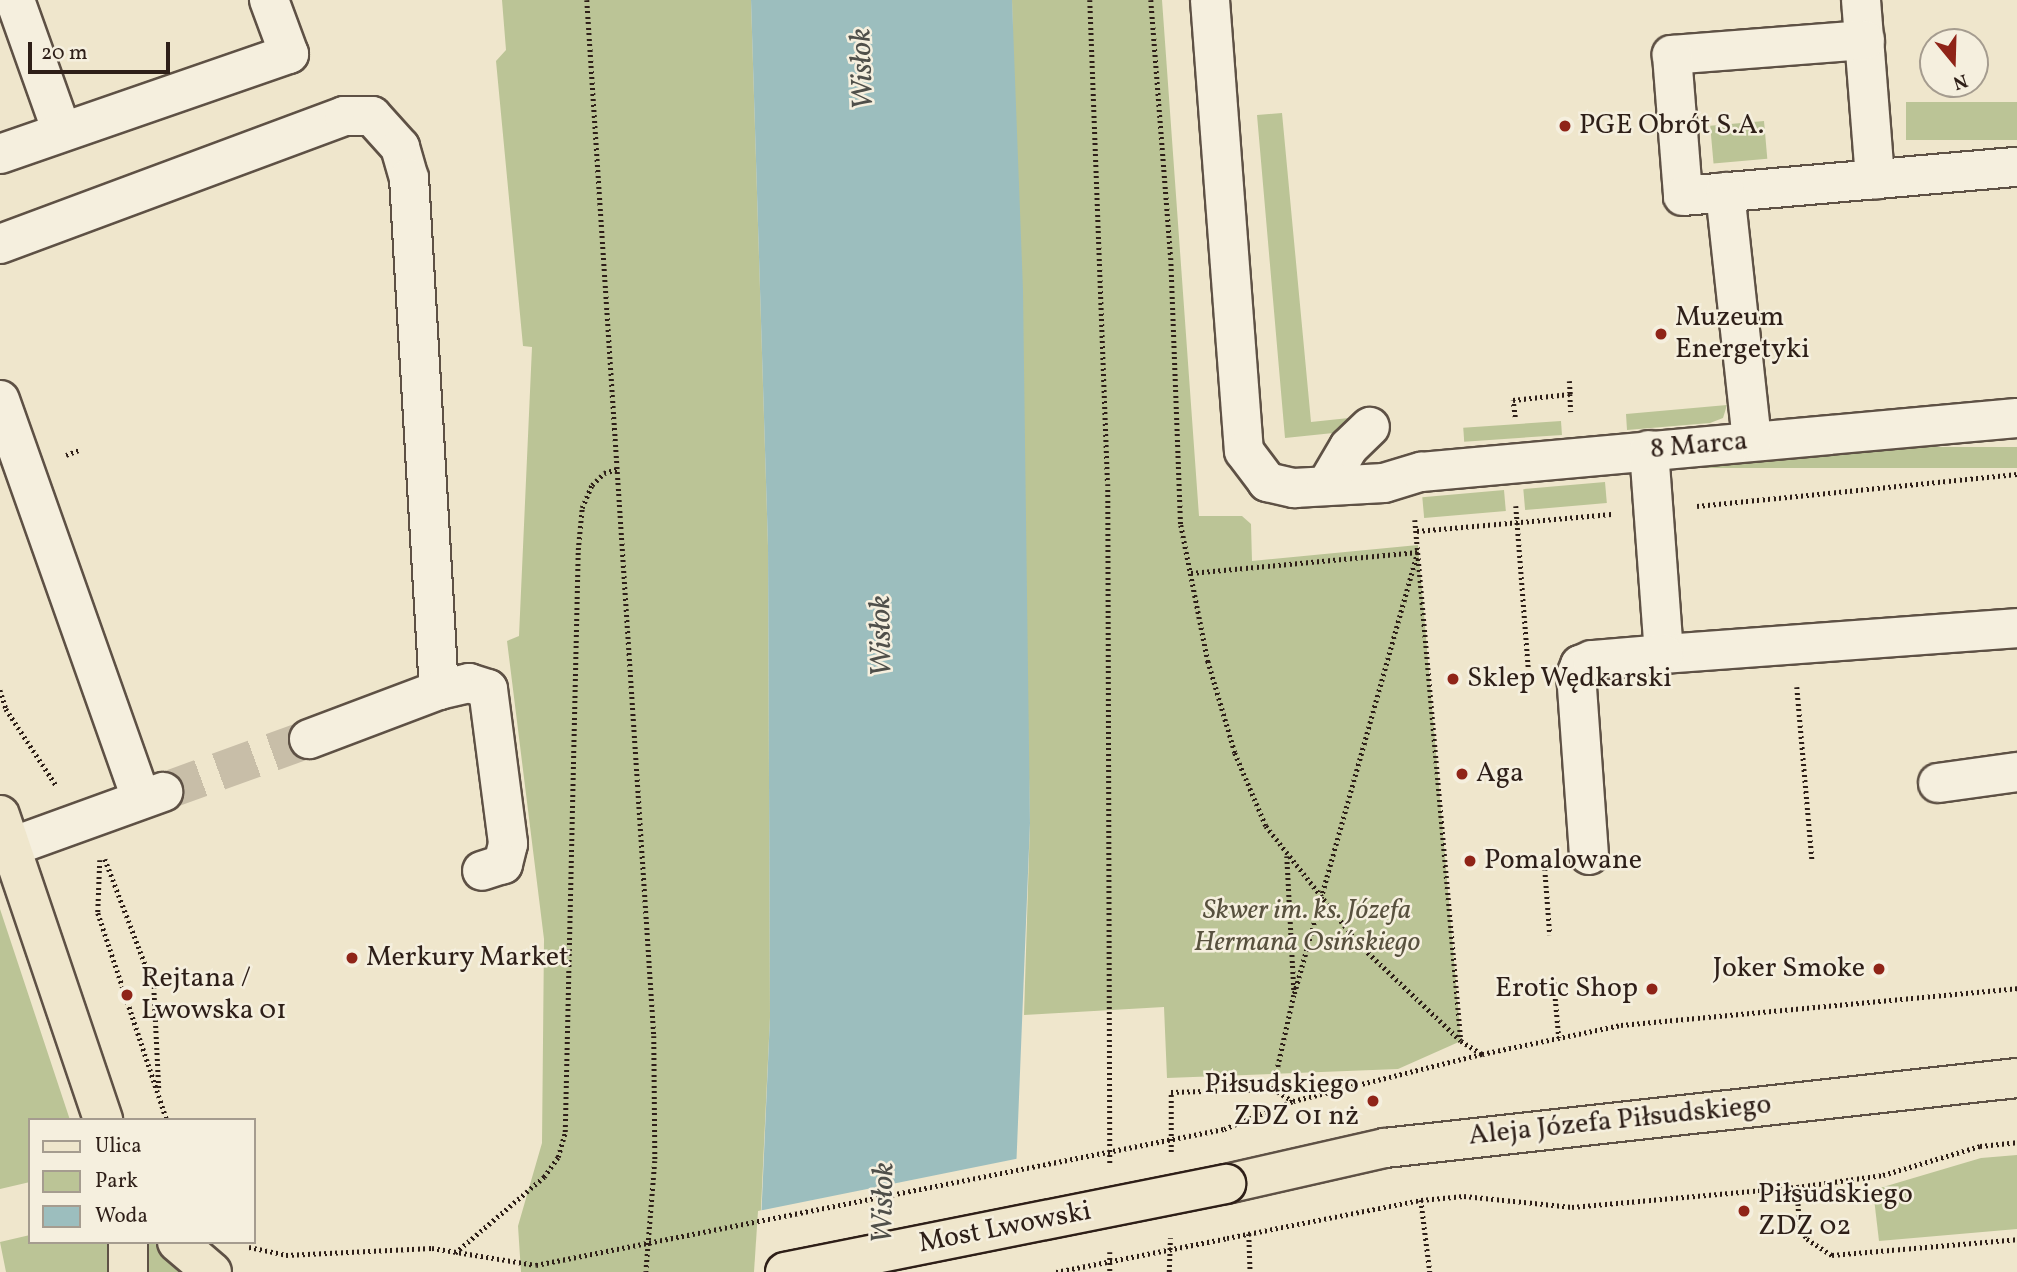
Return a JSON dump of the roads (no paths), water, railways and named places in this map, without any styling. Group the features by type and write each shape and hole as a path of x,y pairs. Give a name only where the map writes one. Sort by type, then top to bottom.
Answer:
{"main road":[{"path":"5,831 102,1118"},
{"name":"Aleja Józefa Piłsudskiego","path":"1226,1184 1385,1147 2017,1078"},
{"name":"Most Lwowski","path":"785,1272 1226,1184"},
{"path":"128,1244 128,1272"},
{"path":"179,1244 212,1272"}],"street":[{"path":"15,0 62,131"},
{"path":"0,154 289,54 269,0"},
{"name":"8 Marca","path":"1210,0 1244,451 1267,482 1294,488 1649,450 2017,418"},
{"path":"1861,0 1875,179"},
{"path":"1865,40 1672,55 1683,196 2017,167"},
{"path":"0,244 344,116 372,116 389,130 400,147 409,178 439,690"},
{"path":"1725,192 1752,441"},
{"path":"0,400 153,795 80,822 5,831"},
{"path":"1326,485 1349,447 1370,427 1371,438 1396,478"},
{"path":"1649,450 1664,654"},
{"path":"1589,855 1576,675 1580,665 1592,660 2017,628"},
{"path":"309,739 439,690 469,683 488,690 508,844 503,864 482,871"},
{"path":"1938,783 2017,772"}],"water":[{"name":"Wisłok","path":"751,0 1012,0 1023,290 1030,823 1012,1272 760,1245 770,1017 768,546"}],"tunnel":[{"path":"165,791 309,739"}],"place":[{"name":"PGE Obrót S.A.","path":"1565,126"},
{"name":"Muzeum Energetyki","path":"1661,334"},
{"name":"Sklep Wędkarski","path":"1453,679"},
{"name":"Aga","path":"1462,774"},
{"name":"Pomalowane","path":"1470,861"},
{"name":"Merkury Market","path":"352,958"},
{"name":"Joker Smoke","path":"1879,969"},
{"name":"Erotic Shop","path":"1652,989"},
{"name":"Rejtana / Lwowska 01","path":"127,995"},
{"name":"Piłsudskiego ZDZ 01 nż","path":"1373,1101"},
{"name":"Piłsudskiego ZDZ 02","path":"1744,1211"}],"park label":[{"name":"Skwer im. ks. Józefa Hermana Osińskiego","path":"1307,927"}]}
